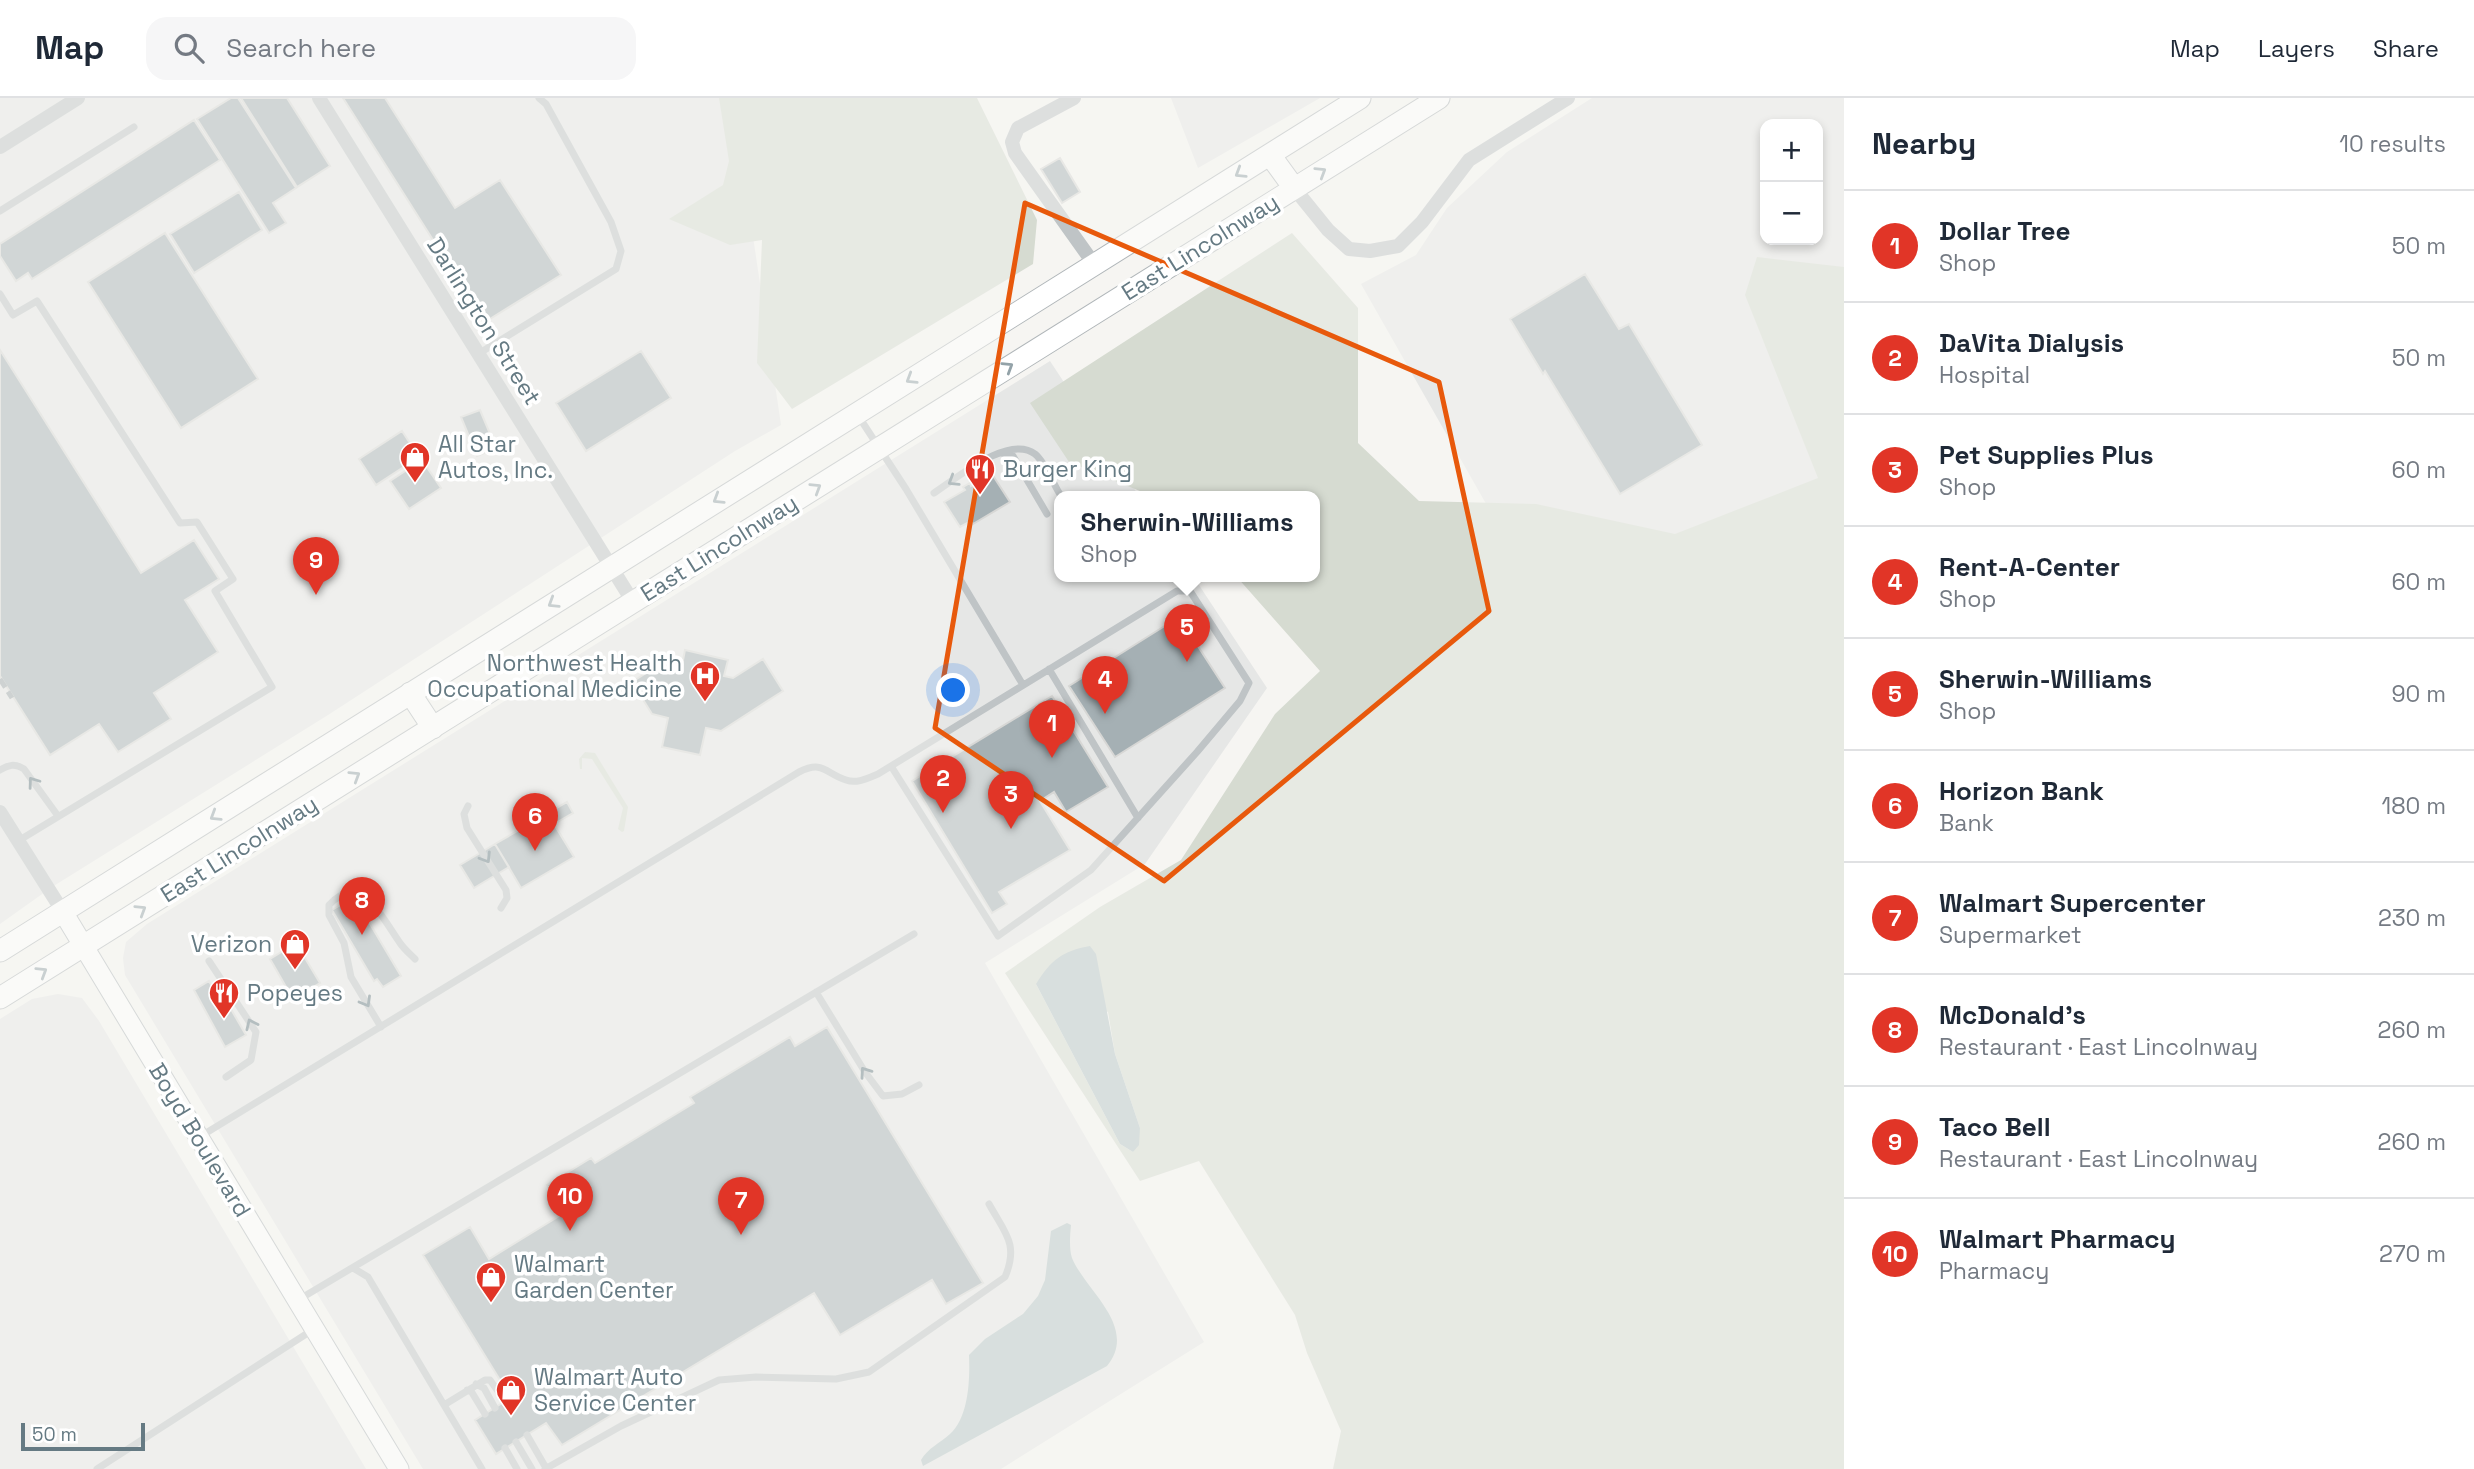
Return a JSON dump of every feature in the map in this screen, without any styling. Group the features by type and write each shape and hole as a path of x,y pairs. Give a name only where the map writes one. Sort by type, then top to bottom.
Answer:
{"main road":[{"name":"East Lincolnway","path":"0,951 1360,98"},
{"name":"East Lincolnway","path":"0,998 1439,98"},
{"path":"1270,155 1294,188"},
{"path":"410,693 433,727"}],"street":[{"path":"0,147 78,98"},
{"name":"Darlington Street","path":"319,98 633,602"},
{"path":"1074,98 1018,128 1012,142 1016,153 1094,264"},
{"path":"1294,188 1328,230 1349,249 1370,251 1398,246 1422,222 1469,160 1568,98"},
{"name":"Boyd Boulevard","path":"0,811 64,912 399,1469"}],"lane":[{"path":"478,354 616,269 621,251 611,222 546,104 539,98"},
{"path":"0,211 134,127"},
{"path":"0,294 13,315 37,300 180,523 197,522 233,579 215,591 272,687 19,841"},
{"path":"856,413 880,447 1023,685"},
{"path":"934,493 1000,452 1013,448 1024,448 1037,456 1058,491"},
{"path":"1000,452 1013,456 1047,514"},
{"path":"199,1138 809,768 819,766 848,781 863,780 891,766 1177,591 1190,591 1249,683 1240,701 1091,870 998,936 891,766"},
{"path":"1049,669 1138,818"},
{"path":"0,770 9,765 18,765 24,769 58,816"},
{"path":"468,806 464,814 467,828 506,890 507,898 501,908"},
{"path":"380,1027 351,977 344,943 329,915 329,905 336,897 348,893 358,894 381,912 401,945 415,960"},
{"path":"298,1301 914,934"},
{"path":"209,961 256,1032 251,1060 226,1077"},
{"path":"816,992 865,1072 883,1096 902,1094 919,1085"},
{"path":"527,1435 545,1469 621,1426 719,1380 756,1377 836,1379 869,1372 1005,1277 1013,1259 1010,1242 989,1204"},
{"path":"353,1268 368,1277 482,1469"},
{"path":"97,1469 314,1329"},
{"path":"444,1405 485,1380 490,1380 505,1401"},
{"path":"476,1384 484,1388 495,1408"},
{"path":"467,1390 471,1391 485,1414"},
{"path":"516,1442 532,1469"},
{"path":"505,1448 517,1469"}],"highlighted area":[{"path":"1025,203 1439,382 1489,611 1164,881 935,728"}],"shaded area":[{"path":"0,98 736,98 748,203 781,425 735,451 328,715 52,887 0,924"},
{"path":"719,98 977,98 1037,220 1033,264 792,409 757,363 762,240 730,245 669,219 723,185 729,161"},
{"path":"1171,98 1320,98 1198,168"},
{"path":"1592,98 1844,98 1844,587 1571,653 1361,284 1416,255 1447,208 1507,152"},
{"path":"1292,233 1358,308 1358,443 1419,501 1536,504 1675,534 1818,478 1745,295 1757,257 1844,267 1844,1469 1333,1469 1341,1431 1307,1353 1295,1315 1199,1161 1140,1181 1005,973 1100,907 1181,860 1275,714 1320,671 1241,582 1320,582 1320,491 1140,491 1069,462 1030,403","holes":["1036,984 1108,1012 1115,1054 1140,1128 1133,1152 1120,1144"]},
{"path":"1050,361 1136,491 1054,491 1054,582 1197,582 1267,688 1145,864 985,963 1204,1342 1001,1469 423,1469 125,975 123,958 126,942 147,924"},
{"path":"585,752 595,753 628,807 622,832 618,829 623,808 592,759 582,758 580,769 579,759"},
{"path":"1090,946 1096,954 1115,1054 1140,1128 1139,1145 1133,1152 1120,1144 1036,984 1058,958"},
{"path":"58,994 82,998 99,1021 366,1469 0,1469 0,1019 32,999"},
{"path":"1067,1223 1071,1225 1072,1258 1106,1309 1117,1337 1115,1351 1107,1366 923,1466 921,1460 924,1456 950,1434 961,1418 968,1386 969,1355 985,1339 1023,1314 1038,1296 1045,1280 1051,1231"}],"building":[{"path":"231,98 238,98 296,188 273,203 286,223 269,233 197,119"},
{"path":"241,98 287,98 330,166 297,187"},
{"path":"343,98 385,98 455,208 500,180 561,275 485,322"},
{"path":"194,120 220,160 32,279 28,273 16,281 0,256 0,244"},
{"path":"1060,158 1080,192 1062,203 1041,169"},
{"path":"239,192 262,230 194,273 170,234"},
{"path":"165,233 258,379 181,428 88,282"},
{"path":"1585,274 1619,329 1629,324 1702,445 1620,494 1510,319"},
{"path":"0,350 141,573 194,540 219,579 185,600 218,652 154,693 171,719 118,752 99,724 50,755 0,676"},
{"path":"641,351 671,398 586,451 556,403"},
{"path":"480,410 496,448 477,456 461,417"},
{"path":"402,431 419,457 376,485 359,459"},
{"name":"All Star Autos, Inc.","path":"422,460 441,488 409,509 390,481"},
{"name":"Burger King","path":"990,471 1010,502 973,524 971,521 960,527 944,502 965,490 963,487 983,479 981,476"},
{"path":"1179,617 1225,688 1115,757 1069,686"},
{"name":"Northwest Health Occupational Medicine","path":"685,650 728,660 724,676 733,678 763,659 783,691 721,731 706,728 700,755 662,747 668,718 652,714 632,682 665,661 682,665"},
{"path":"1052,696 1108,787 1066,812 1054,792 1040,801 1070,850 999,892 1007,904 992,913 912,781"},
{"path":"567,802 573,813 554,824 574,857 521,888 495,844"},
{"path":"495,844 509,867 474,888 460,865"},
{"path":"354,897 401,976 383,987 377,979 374,981 332,910"},
{"name":"Verizon","path":"296,943 320,983 293,999 270,959"},
{"name":"Popeyes","path":"209,981 217,995 221,992 246,1035 225,1047 194,990"},
{"path":"827,1027 983,1283 946,1304 932,1280 840,1335 814,1293 562,1445 546,1423 496,1454 475,1420 507,1400 499,1388 503,1385 423,1255 470,1227 489,1259 564,1213 547,1185 591,1158 595,1163 694,1103 690,1097 790,1037 795,1046"}],"railway":[{"path":"0,679 12,698"}],"place":[{"name":"All Star Autos, Inc.","path":"415,484"},
{"name":"Burger King","path":"980,496"},
{"name":"Taco Bell","path":"316,595"},
{"name":"Sherwin-Williams","path":"1187,662"},
{"name":"Northwest Health Occupational Medicine","path":"705,703"},
{"name":"Rent-A-Center","path":"1105,714"},
{"name":"Dollar Tree","path":"1052,758"},
{"name":"DaVita Dialysis","path":"943,813"},
{"name":"Pet Supplies Plus","path":"1011,829"},
{"name":"Horizon Bank","path":"535,851"},
{"name":"McDonald's","path":"362,935"},
{"name":"Verizon","path":"295,971"},
{"name":"Popeyes","path":"224,1020"},
{"name":"Walmart Pharmacy","path":"570,1231"},
{"name":"Walmart Supercenter","path":"741,1235"},
{"name":"Walmart Garden Center","path":"491,1304"},
{"name":"Walmart Auto Service Center","path":"511,1417"}]}
